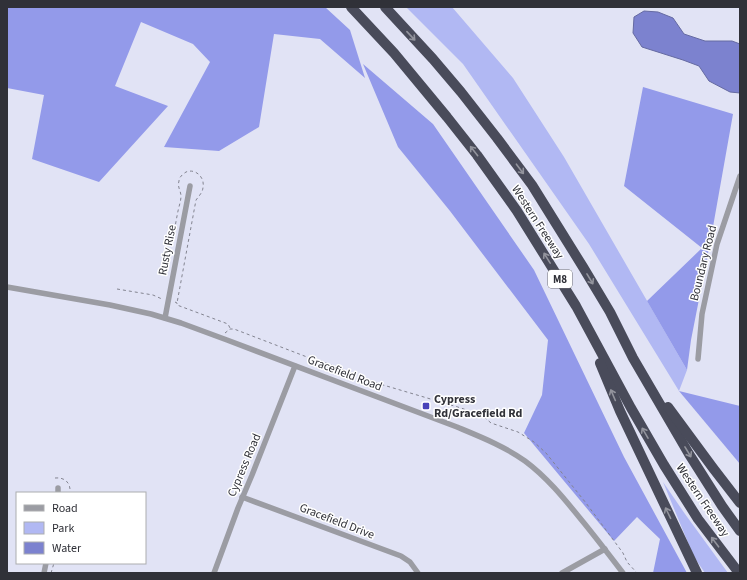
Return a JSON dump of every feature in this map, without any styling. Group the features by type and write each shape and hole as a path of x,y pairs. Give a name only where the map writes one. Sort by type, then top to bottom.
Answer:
{"highway":[{"name":"Western Freeway","path":"351,7 394,53 477,155 517,211 576,306 630,408 664,465 698,519 739,573"},
{"name":"Western Freeway","path":"385,7 433,59 497,138 532,185 606,306 633,358 689,454 722,506 740,531"},
{"path":"576,306 620,411 697,573"},
{"path":"633,358 740,503"}],"street":[{"name":"Boundary Road","path":"698,359 702,314 717,244 740,176"},
{"name":"Rusty Rise","path":"165,318 190,186"},
{"name":"Gracefield Road","path":"7,287 127,309 165,318 219,337 486,439 510,451 530,465 546,479 571,506 623,573"},
{"name":"Cypress Road","path":"214,573 242,497 295,366"},
{"name":"Gracefield Drive","path":"242,497 400,556 410,562 418,573"},
{"path":"562,573 605,550"}],"path":[{"path":"117,289 162,299 163,297 177,303 177,305 228,324 230,329"},
{"path":"55,478 66,480 70,486 70,492"}],"green space":[{"path":"406,7 452,7 513,78 564,157 687,370 679,391 589,244 463,64"},
{"path":"663,482 728,573 705,573 694,557"}],"shaded area":[{"path":"7,7 325,7 350,30 365,78 320,39 274,34 259,127 219,151 164,147 210,62 193,44 141,22 115,86 168,106 99,182 32,159 44,95 7,88"},
{"path":"363,64 433,124 534,270 624,457 687,573 653,573 660,539 637,517 614,541 524,433 542,395 548,340 450,211 398,147"},
{"path":"643,87 733,114 691,340 687,370 647,301 702,248 624,186"},
{"path":"679,391 740,406 740,464"}],"water":[{"path":"644,11 658,12 673,18 684,34 705,41 732,41 740,44 740,93 730,92 709,81 699,66 642,47 633,33 634,17"}],"place":[{"name":"Cypress Rd/Gracefield Rd","path":"426,406"}]}
